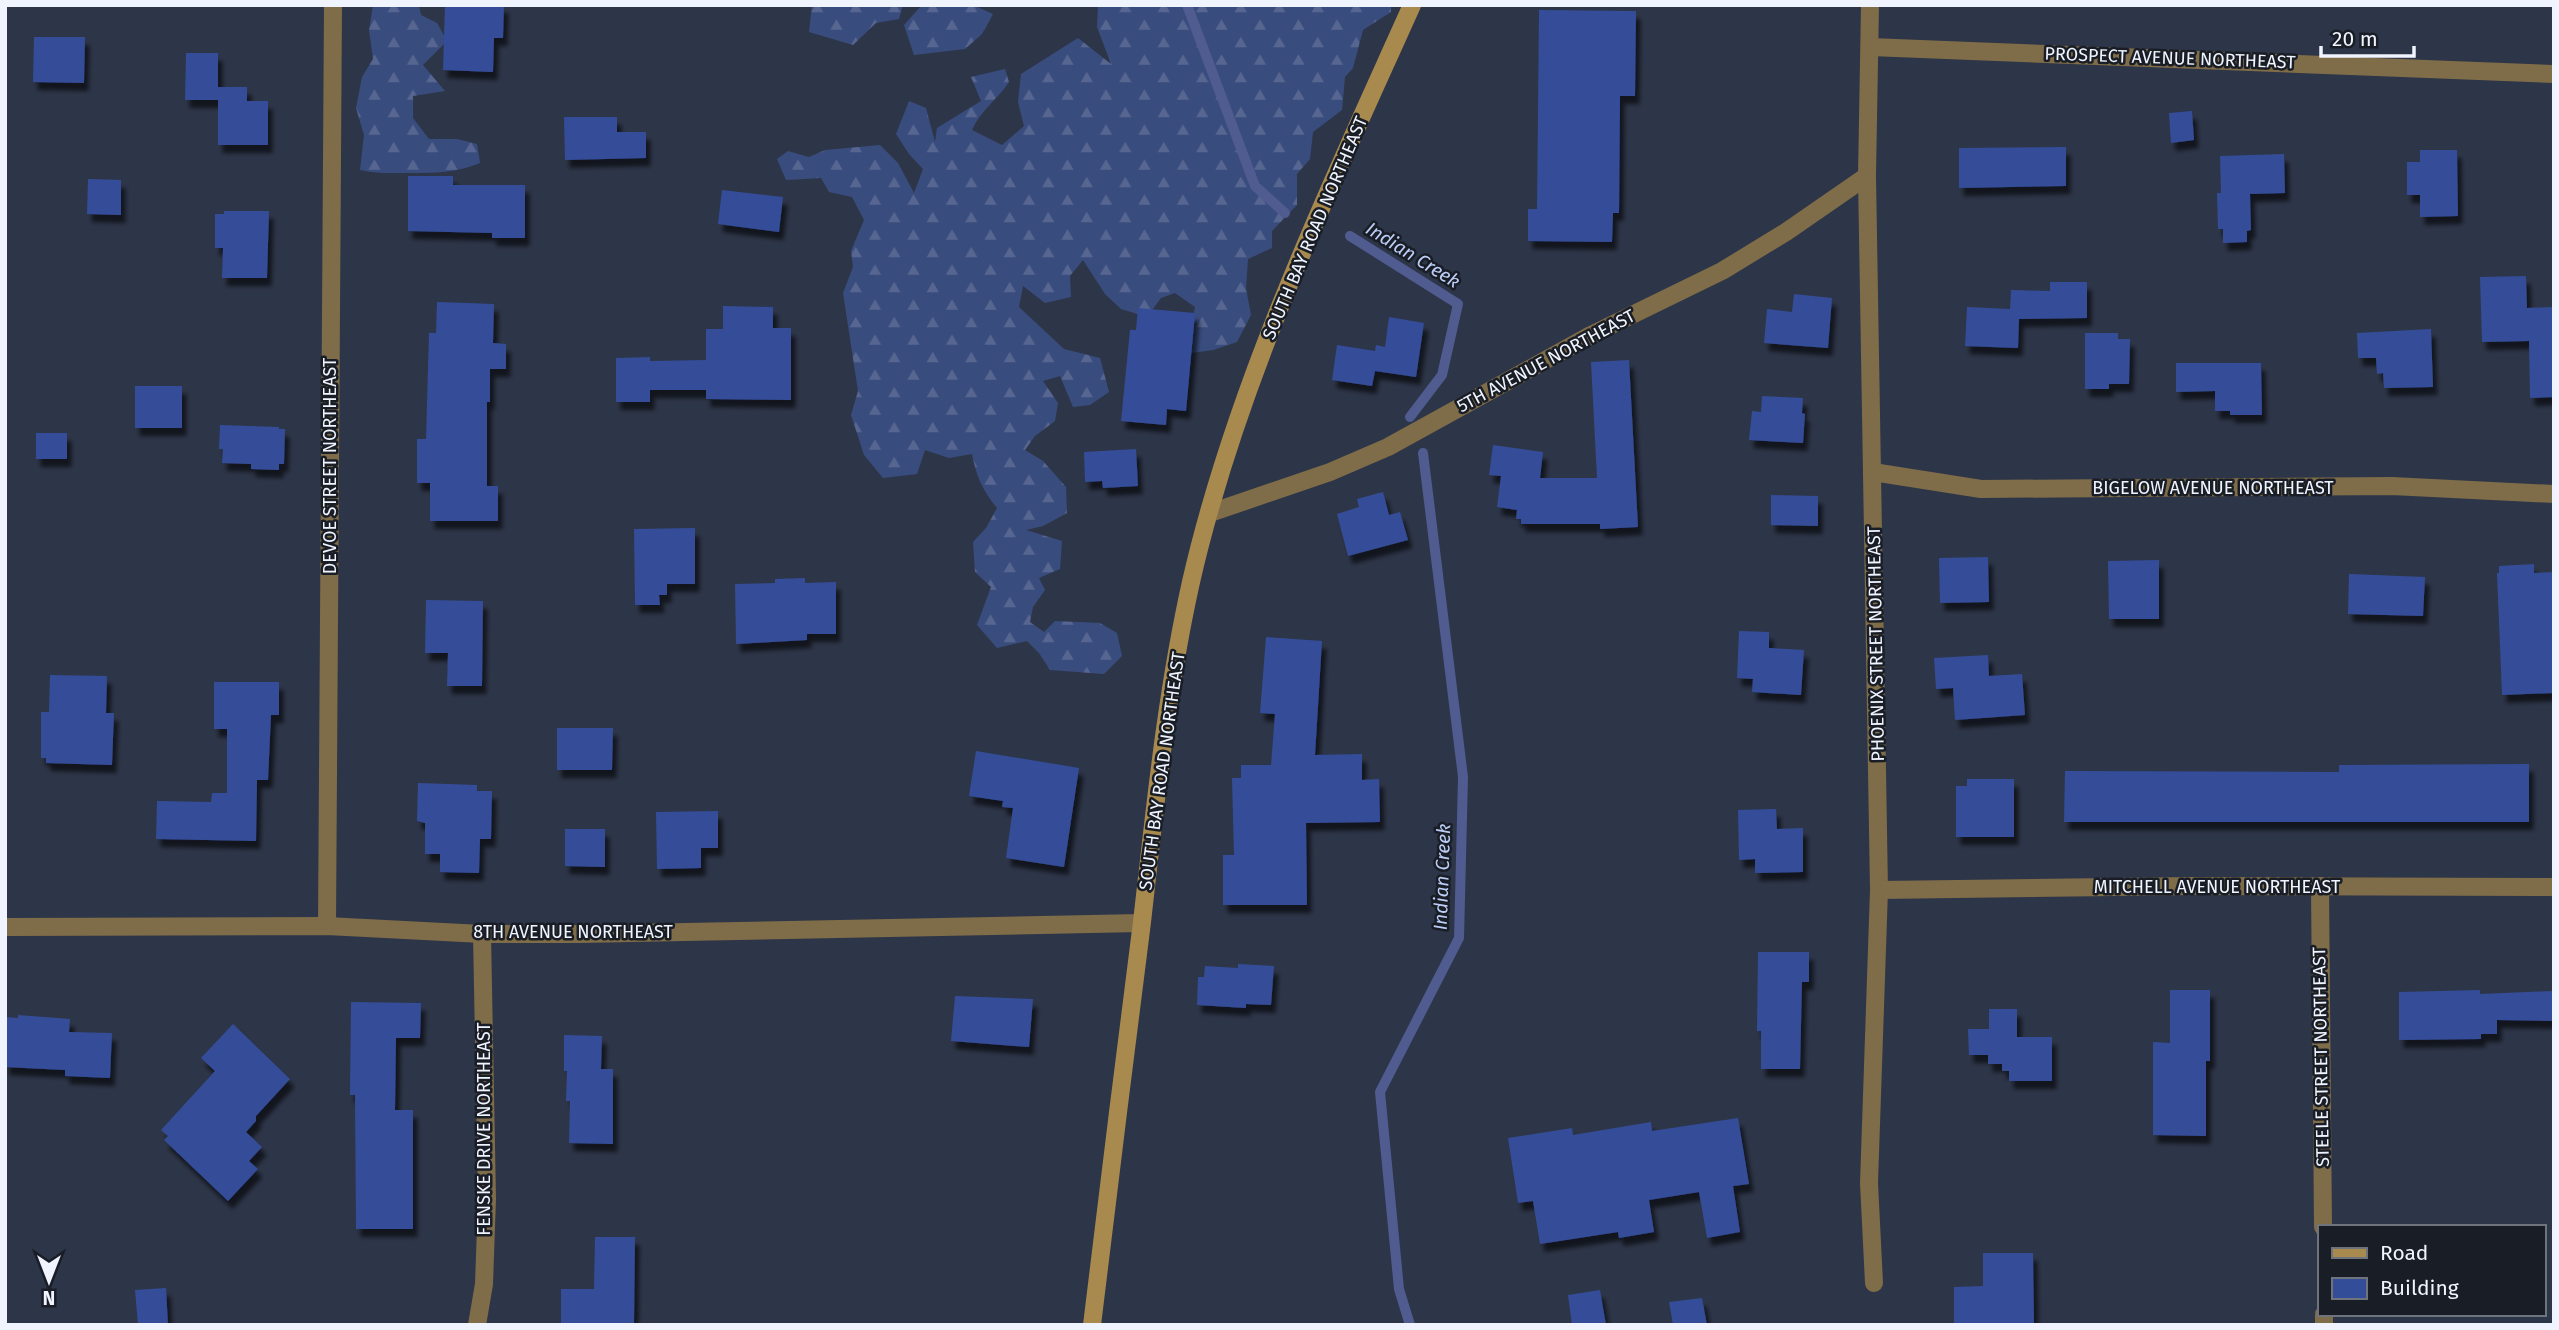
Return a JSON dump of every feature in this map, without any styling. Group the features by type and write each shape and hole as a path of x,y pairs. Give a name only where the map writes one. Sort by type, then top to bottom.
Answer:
{"street":[{"name":"DEVOE STREET NORTHEAST","path":"327,926 333,5"},
{"name":"SOUTH BAY ROAD NORTHEAST","path":"1092,1325 1165,725 1191,582 1226,457 1264,350 1340,166 1412,5"},
{"name":"PHOENIX STREET NORTHEAST","path":"1870,5 1867,176 1880,890 1869,1184 1874,1283"},
{"name":"PROSPECT AVENUE NORTHEAST","path":"1870,47 2554,74"},
{"name":"5TH AVENUE NORTHEAST","path":"1210,513 1329,472 1388,447 1582,340 1722,271 1786,232 1867,176"},
{"name":"BIGELOW AVENUE NORTHEAST","path":"1873,472 1981,489 2392,486 2554,494"},
{"name":"STEELE STREET NORTHEAST","path":"2319,886 2323,1225"},
{"name":"MITCHELL AVENUE NORTHEAST","path":"1880,890 2554,887"},
{"name":"8TH AVENUE NORTHEAST","path":"5,927 327,926 482,934 1141,923"},
{"name":"FENSKE DRIVE NORTHEAST","path":"477,1325 484,1283 487,1199 482,934"}],"green space":[{"path":"373,5 419,5 421,15 437,23 447,41 423,65 445,91 413,96 413,118 429,139 457,139 477,144 480,163 454,171 437,172 385,173 360,170 364,135 356,108 362,77 373,59 369,30"},
{"path":"812,5 903,5 899,19 876,23 853,45 809,32"},
{"path":"922,5 973,5 993,14 982,34 965,49 914,55 904,25"},
{"path":"1098,5 1391,5 1391,12 1363,30 1353,68 1345,77 1342,110 1313,132 1310,159 1297,174 1297,205 1272,231 1272,248 1248,259 1246,288 1251,315 1237,342 1213,350 1185,354 1195,307 1175,293 1161,298 1147,317 1121,309 1105,294 1083,260 1070,276 1071,297 1045,303 1023,286 1019,307 1064,349 1100,358 1109,392 1090,405 1073,407 1060,376 1043,381 1058,403 1055,421 1035,436 1025,450 1043,461 1066,487 1067,513 1043,526 1026,530 1062,541 1060,569 1039,578 1045,590 1033,607 1030,622 1044,632 1055,621 1100,623 1117,633 1122,656 1104,674 1050,670 1027,641 997,648 977,625 991,587 975,572 973,542 986,528 997,508 981,483 972,454 949,458 925,450 917,474 883,478 864,455 851,415 858,391 843,293 853,267 851,251 864,220 852,197 829,192 821,178 786,180 777,159 788,151 809,157 825,150 880,145 898,163 914,193 923,169 896,134 909,101 926,108 935,142 937,128 981,101 971,77 1005,69 1009,82 979,117 972,130 1002,145 1024,126 1018,102 1021,74 1078,38 1111,64 1097,27"}],"building":[{"path":"445,5 504,5 503,38 494,38 493,72 443,70"},
{"path":"1539,10 1636,11 1635,96 1620,96 1619,213 1613,213 1612,242 1528,241 1528,209 1537,209"},
{"path":"34,37 85,37 84,83 33,82"},
{"path":"186,53 218,53 218,100 185,100"},
{"path":"218,87 247,87 247,101 268,101 268,145 218,145"},
{"path":"2192,111 2194,140 2171,143 2169,113"},
{"path":"564,117 617,117 617,132 646,132 646,158 565,160"},
{"path":"2066,147 2066,186 1959,188 1959,148"},
{"path":"2420,150 2457,150 2458,216 2420,217 2420,195 2407,195 2407,162 2420,162"},
{"path":"2284,154 2285,193 2250,194 2251,230 2247,231 2247,242 2223,243 2223,229 2218,229 2220,156"},
{"path":"408,176 453,176 453,185 525,185 525,238 492,238 492,233 408,231"},
{"path":"88,179 121,180 121,215 87,214"},
{"path":"722,190 783,197 779,232 718,224"},
{"path":"224,211 269,211 267,278 222,278 223,248 215,248 215,214 224,214"},
{"path":"2526,276 2527,308 2554,307 2554,397 2530,398 2529,341 2482,342 2480,277"},
{"path":"2050,282 2087,282 2087,318 2019,319 2018,348 1965,346 1967,307 2010,309 2011,290 2050,291"},
{"path":"1794,294 1832,298 1828,348 1764,343 1767,309 1792,312"},
{"path":"437,302 494,304 493,343 506,344 506,369 490,369 490,402 487,402 487,486 498,486 498,521 430,521 430,483 417,483 417,439 426,439 429,333 436,333"},
{"path":"723,306 773,307 773,328 791,328 791,400 706,399 706,390 650,390 650,402 616,402 616,358 650,357 650,361 706,360 706,329 723,329"},
{"path":"1138,308 1195,313 1186,411 1167,409 1166,425 1121,421 1130,330 1136,330"},
{"path":"1389,317 1424,323 1416,377 1375,371 1372,386 1332,380 1337,345 1375,351 1376,345 1385,347"},
{"path":"2431,329 2433,387 2384,388 2383,373 2377,374 2376,358 2358,358 2357,333"},
{"path":"2085,333 2118,333 2118,339 2130,339 2129,384 2109,384 2109,389 2085,389"},
{"path":"1629,360 1638,527 1600,529 1600,524 1521,524 1521,519 1516,519 1517,510 1497,507 1501,476 1489,475 1493,445 1543,452 1540,478 1597,478 1591,362"},
{"path":"2176,363 2261,363 2262,415 2230,415 2230,411 2215,411 2215,391 2176,392"},
{"path":"135,386 182,386 182,428 135,428"},
{"path":"1762,396 1803,398 1803,443 1749,440 1752,411 1761,412"},
{"path":"220,425 285,429 284,464 279,464 279,470 251,469 251,464 222,463 223,449 219,449"},
{"path":"36,433 67,433 67,459 36,459"},
{"path":"1136,449 1138,486 1103,488 1102,481 1085,482 1084,452"},
{"path":"1383,492 1389,515 1400,512 1408,540 1348,556 1337,514 1359,507 1357,499"},
{"path":"1771,495 1818,496 1818,526 1771,525"},
{"path":"695,528 695,584 667,584 667,595 659,595 660,605 635,605 634,529"},
{"path":"1988,557 1989,602 1940,603 1939,558"},
{"path":"2159,560 2159,619 2109,619 2108,561"},
{"path":"2534,564 2534,573 2554,572 2554,693 2502,695 2497,573 2499,566"},
{"path":"2349,574 2425,577 2423,616 2348,614"},
{"path":"805,578 805,583 836,582 836,634 807,634 807,640 736,644 735,584 775,583 775,579"},
{"path":"426,600 483,601 482,686 447,686 448,653 425,653"},
{"path":"1739,631 1769,632 1769,648 1804,650 1801,695 1752,692 1753,679 1737,678"},
{"path":"1266,637 1322,641 1315,755 1362,754 1362,780 1379,779 1380,822 1306,823 1307,905 1223,905 1223,855 1234,855 1232,778 1241,778 1241,765 1271,765 1275,714 1260,713"},
{"path":"1988,655 1989,676 2022,674 2025,715 1955,720 1953,688 1936,689 1934,658"},
{"path":"50,675 107,676 106,713 114,713 112,765 46,763 46,758 41,758 41,712 49,712"},
{"path":"214,682 279,682 279,715 271,715 268,780 257,780 256,841 156,839 157,801 211,802 212,793 227,793 227,729 214,729"},
{"path":"557,728 613,728 612,770 557,770"},
{"path":"976,751 1079,768 1064,867 1006,858 1013,808 1002,807 1003,801 969,796"},
{"path":"2529,764 2529,822 2064,822 2065,771 2339,772 2339,765"},
{"path":"1967,779 2014,779 2014,837 1956,837 1956,786 1967,786"},
{"path":"418,783 477,785 477,791 492,791 491,839 480,839 479,873 440,872 440,854 425,854 425,823 417,821"},
{"path":"1776,809 1777,829 1803,828 1803,872 1755,873 1755,859 1739,860 1738,810"},
{"path":"718,811 718,848 701,848 701,868 657,869 656,812"},
{"path":"565,829 605,829 605,867 565,866"},
{"path":"1758,952 1809,952 1809,982 1802,982 1800,1069 1761,1069 1761,1031 1757,1031"},
{"path":"1238,964 1274,966 1271,1005 1246,1004 1246,1008 1197,1005 1198,977 1204,977 1205,966 1238,968"},
{"path":"2170,990 2210,990 2206,1136 2153,1135 2153,1042 2170,1043"},
{"path":"2480,990 2480,994 2554,991 2554,1021 2497,1020 2497,1034 2481,1034 2481,1039 2399,1040 2399,992"},
{"path":"955,996 1033,999 1029,1047 951,1041"},
{"path":"351,1002 421,1003 420,1038 396,1038 395,1110 413,1110 413,1229 356,1229 355,1095 350,1095"},
{"path":"1989,1009 2017,1009 2017,1037 2052,1037 2052,1081 2009,1081 2009,1071 2002,1071 2002,1064 1988,1064 1988,1055 1969,1055 1968,1029 1989,1029"},
{"path":"18,1015 70,1019 69,1032 112,1033 110,1078 65,1076 65,1070 5,1067 5,1017 18,1018"},
{"path":"233,1024 290,1079 256,1116 256,1121 246,1132 262,1147 249,1161 258,1169 228,1201 164,1140 168,1136 161,1130 215,1071 201,1058"},
{"path":"564,1035 602,1036 601,1069 613,1069 613,1144 569,1143 570,1101 566,1101"},
{"path":"1738,1118 1749,1184 1733,1186 1740,1232 1707,1238 1699,1192 1649,1200 1654,1232 1619,1238 1618,1232 1540,1244 1533,1201 1518,1203 1508,1138 1572,1128 1573,1135 1651,1122 1652,1131"},
{"path":"595,1237 635,1237 634,1325 561,1325 561,1289 594,1289"},
{"path":"1983,1253 2033,1253 2034,1323 1954,1324 1954,1287 1983,1286"},
{"path":"166,1288 168,1325 138,1325 135,1290"},
{"path":"1600,1290 1606,1325 1572,1325 1568,1295"},
{"path":"1702,1298 1707,1325 1673,1325 1669,1302"}],"waterway":[{"name":"Indian Creek","path":"1187,5 1255,186 1285,213"},
{"name":"Indian Creek","path":"1350,236 1458,304 1442,375 1410,417"},
{"name":"Indian Creek","path":"1410,1325 1399,1289 1380,1092 1459,938 1463,777 1423,453"}]}
